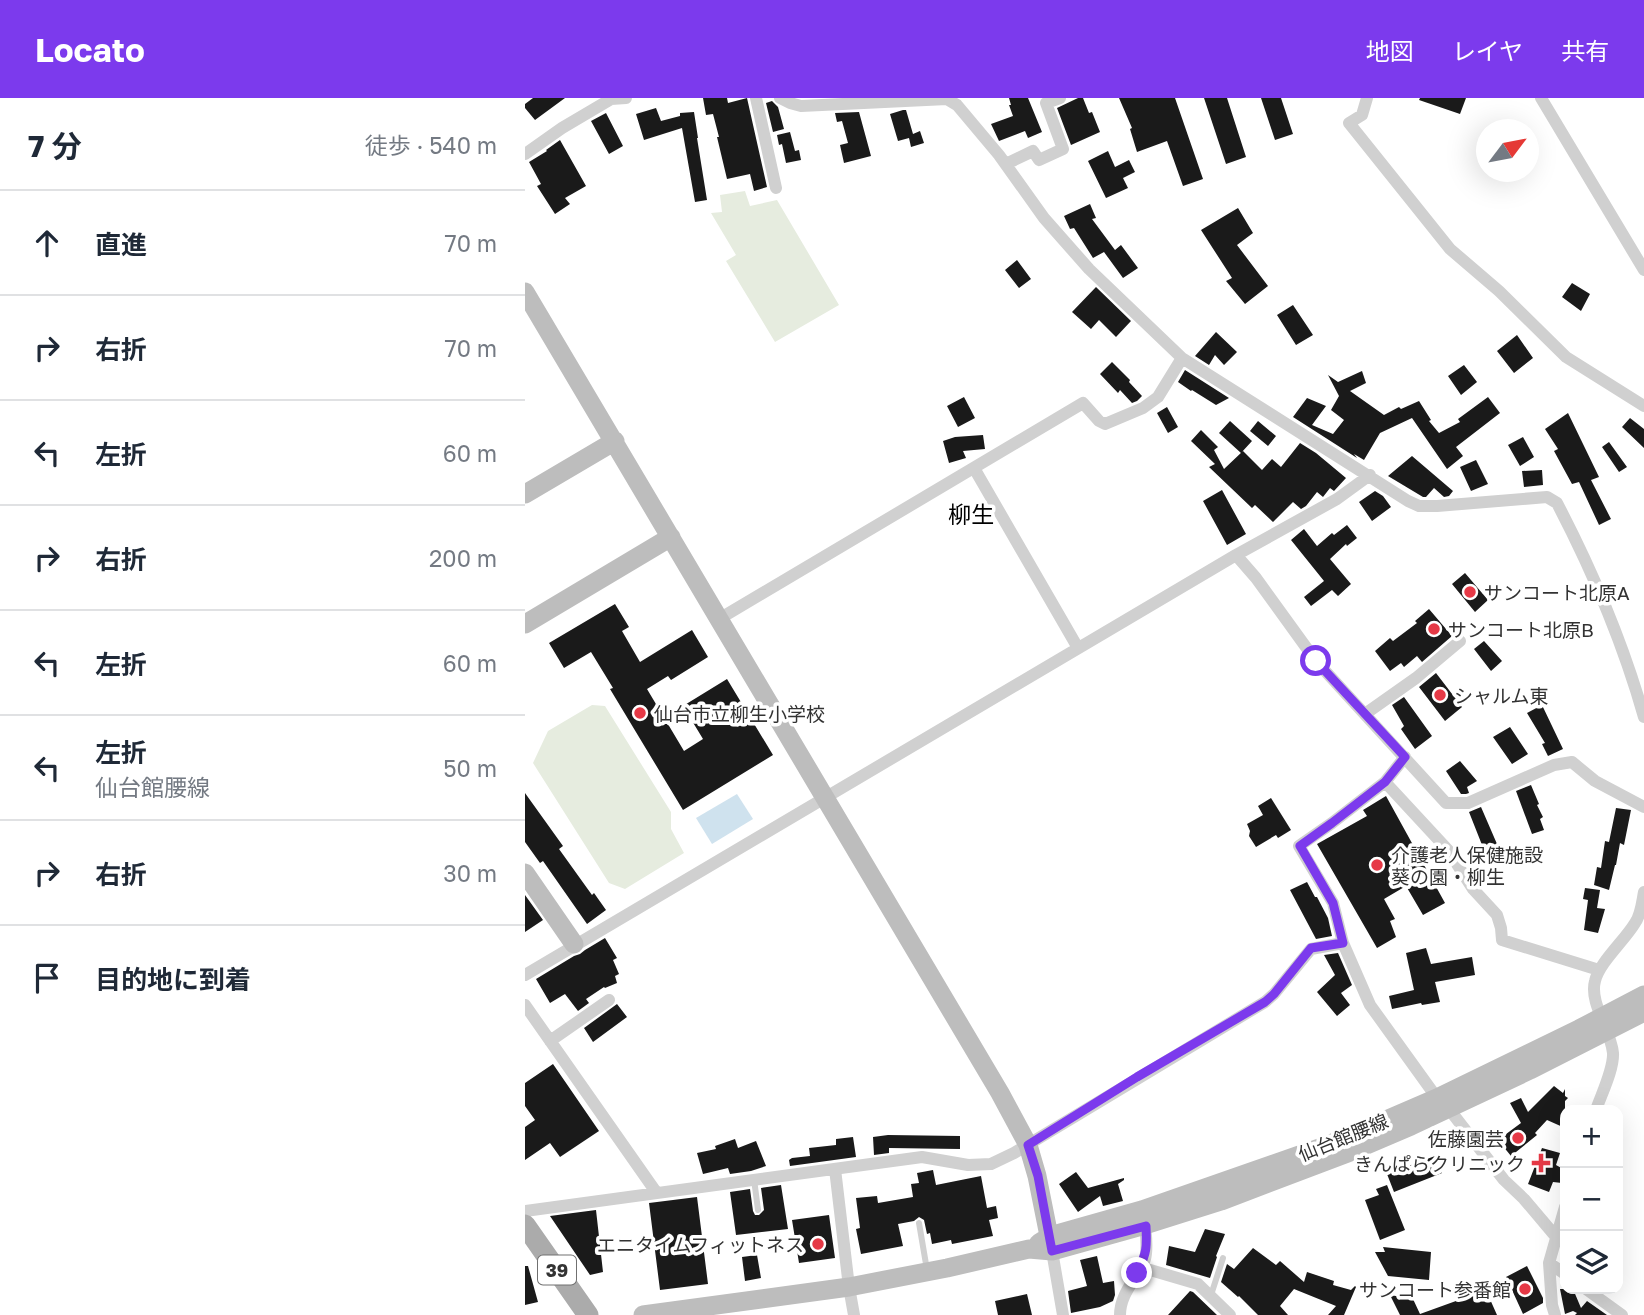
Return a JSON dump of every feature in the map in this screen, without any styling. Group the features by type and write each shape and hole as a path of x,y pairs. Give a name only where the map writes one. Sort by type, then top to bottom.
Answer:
{"main road":[{"path":"525,292 1000,1093 1028,1145 1038,1176 1051,1243"},
{"path":"525,494 615,441"},
{"path":"525,624 671,537"},
{"path":"525,873 574,944"},
{"name":"仙台館腰線","path":"643,1315 849,1287 928,1272 1051,1243 1328,1146 1530,1070 1604,1024 1644,995"},
{"name":"仙台館腰線","path":"1604,1024 1644,1012"},
{"name":"仙台館腰線","path":"1051,1243 1146,1226 1221,1201 1350,1152 1443,1103"},
{"name":"39","path":"525,1225 588,1315"}],"street":[{"path":"525,154 611,99 626,98"},
{"path":"756,98 776,188"},
{"path":"779,98 801,106 947,99 957,105 1006,164 1044,218 1089,269 1182,358 1419,506 1548,497 1557,503 1602,596 1632,673 1644,717"},
{"path":"1006,164 1033,151 1039,160 1063,149 1046,103 1060,98"},
{"path":"1367,98 1362,115 1349,123 1450,249 1499,290 1566,357 1644,406"},
{"path":"1541,98 1644,270"},
{"path":"719,619 1083,403 1105,424 1143,408 1158,397 1182,358"},
{"path":"974,468 1078,648"},
{"path":"525,975 1236,555 1337,499 1370,475"},
{"path":"1236,555 1256,578 1316,661 1446,803 1468,803 1554,765 1572,762 1595,781 1644,807"},
{"path":"1365,714 1416,678 1460,641"},
{"path":"1405,757 1385,782 1300,846 1333,903 1343,943 1370,1005 1504,1180 1557,1238"},
{"path":"1385,782 1448,850 1473,889 1497,915 1502,940 1599,970"},
{"path":"1598,1105 1613,1063 1613,1050 1595,999 1594,983 1599,970 1637,921 1644,892"},
{"path":"525,1211 922,1157 968,1165 991,1164 1028,1145 1265,1002 1311,948 1343,943"},
{"path":"550,1041 609,1000"},
{"path":"525,1005 656,1192"},
{"path":"835,1169 854,1315"},
{"path":"1120,1315 1120,1304 1145,1257 1146,1226"},
{"path":"1555,1315 1549,1263 1560,1226"},
{"path":"1051,1243 1063,1315"},
{"path":"1549,1263 1560,1271"},
{"path":"1140,1267 1198,1284 1230,1315"},
{"path":"1592,1294 1622,1315"}],"lane":[{"path":"754,1179 758,1210"},
{"path":"919,1223 928,1272"},
{"path":"1211,1297 1223,1258"}],"shaded area":[{"path":"745,191 750,206 777,200 839,305 775,342 726,261 736,255 711,213 722,212 720,195"},
{"path":"592,705 605,706 671,812 671,829 684,853 625,889 609,883 533,763 548,731"}],"water":[{"path":"737,794 753,819 712,844 696,818"}],"building":[{"path":"533,98 565,98 535,120 525,108 525,104"},
{"path":"703,98 727,98 728,103 747,98 767,187 754,191 750,174 727,179 713,114 706,115"},
{"path":"1009,98 1028,98 1042,132 1028,138 1025,131 999,141 991,124 1013,116"},
{"path":"1083,98 1100,132 1071,145 1057,108"},
{"path":"1119,98 1175,98 1203,179 1183,186 1167,141 1137,152 1130,129 1132,128"},
{"path":"1204,98 1227,98 1246,157 1226,164"},
{"path":"1261,98 1281,98 1293,134 1275,140"},
{"path":"1466,98 1460,114 1419,100"},
{"path":"772,101 778,107 784,129 773,132 766,103"},
{"path":"656,108 661,121 680,116 680,113 694,112 707,200 695,202 682,128 644,140 636,114"},
{"path":"906,110 913,134 920,131 924,143 911,147 909,138 898,141 890,114"},
{"path":"859,112 871,156 844,163 840,145 848,143 842,121 837,122 835,113"},
{"path":"606,113 623,146 609,154 591,121"},
{"path":"790,132 795,151 799,150 801,160 786,163 777,135"},
{"path":"560,140 586,186 565,198 570,204 555,214 537,186 541,184 529,162"},
{"path":"1108,151 1115,167 1129,160 1135,172 1123,178 1128,188 1106,198 1088,161"},
{"path":"1090,204 1096,218 1092,219 1115,250 1121,245 1138,268 1123,278 1104,252 1093,258 1074,228 1070,229 1064,216"},
{"path":"1238,208 1253,233 1237,245 1268,286 1245,304 1226,281 1232,278 1201,230"},
{"path":"1017,260 1031,279 1019,288 1005,270"},
{"path":"1572,283 1590,294 1581,311 1562,297"},
{"path":"1096,287 1131,321 1116,337 1099,320 1091,329 1072,312"},
{"path":"1293,305 1313,335 1296,345 1277,315"},
{"path":"1216,332 1237,352 1224,365 1215,355 1209,365 1195,356"},
{"path":"1517,335 1533,358 1514,373 1497,351"},
{"path":"1112,362 1142,396 1137,401 1132,403 1120,390 1118,393 1100,374"},
{"path":"1464,365 1477,382 1461,395 1448,376"},
{"path":"1185,370 1229,398 1216,405 1191,391 1178,382"},
{"path":"1362,371 1366,383 1350,391 1384,415 1419,401 1431,420 1429,421 1439,433 1460,422 1458,419 1488,397 1500,413 1456,447 1463,456 1447,469 1412,418 1380,433 1364,460 1354,454 1357,458 1293,417 1307,398 1326,406 1312,425 1333,434 1344,420 1331,410 1339,396 1328,375 1338,382"},
{"path":"964,397 975,418 958,427 947,406"},
{"path":"1167,407 1178,427 1168,433 1157,413"},
{"path":"1568,413 1599,477 1591,480 1611,519 1599,525 1579,482 1572,484 1554,451 1558,449 1545,429"},
{"path":"1630,418 1644,429 1644,448 1622,427"},
{"path":"1230,421 1252,441 1241,453 1219,433"},
{"path":"1258,421 1276,436 1268,446 1250,431"},
{"path":"1201,430 1218,447 1214,450 1224,469 1243,451 1262,470 1272,459 1281,467 1300,443 1346,478 1334,491 1330,488 1323,497 1317,492 1301,509 1293,502 1273,522 1255,505 1252,508 1209,467 1215,464 1191,441"},
{"path":"983,435 985,449 963,451 966,458 949,463 943,441 955,437"},
{"path":"1523,437 1534,457 1520,466 1508,445"},
{"path":"1609,442 1627,467 1619,472 1602,447"},
{"path":"1412,456 1453,491 1449,496 1444,497 1434,488 1423,497 1388,476"},
{"path":"1476,460 1488,484 1471,491 1460,467"},
{"path":"1542,470 1543,485 1524,487 1522,471"},
{"path":"1222,490 1246,534 1227,545 1203,501"},
{"path":"1375,491 1383,496 1391,507 1372,521 1359,502"},
{"path":"1347,525 1357,538 1330,559 1351,584 1338,596 1332,590 1311,606 1304,597 1324,581 1291,540 1304,529 1317,546"},
{"name":"サンコート北原A","path":"1465,573 1488,600 1475,612 1452,584"},
{"path":"615,604 629,627 622,631 640,662 692,630 708,657 671,680 668,676 647,689 684,751 703,739 683,706 727,679 773,755 683,810 610,689 613,688 591,652 564,668 549,643"},
{"path":"1429,609 1452,636 1422,662 1417,656 1404,667 1401,663 1390,671 1375,651 1390,638 1393,641 1417,623 1415,621"},
{"path":"1484,641 1502,661 1491,671 1474,649"},
{"name":"シャルム東","path":"1436,673 1462,707 1445,721 1419,687"},
{"path":"1404,697 1432,736 1415,749 1401,729 1404,726 1392,705"},
{"path":"1542,705 1563,749 1548,756 1542,744 1545,743 1527,713"},
{"path":"1510,727 1528,754 1512,764 1493,737"},
{"path":"1460,761 1477,781 1467,787 1469,793 1466,794 1461,794 1446,771"},
{"path":"1531,785 1543,817 1540,819 1544,830 1532,834 1516,791"},
{"path":"525,793 563,846 559,849 606,910 587,924 543,861 540,863 525,842"},
{"name":"介護老人保健施設 葵の園・柳生","path":"1386,796 1445,903 1423,915 1406,886 1384,899 1395,919 1390,921 1396,937 1377,948 1317,844 1367,816 1363,810"},
{"path":"1271,798 1291,830 1256,847 1249,836 1247,824 1263,815 1258,806"},
{"path":"1481,807 1497,844 1484,850 1469,812"},
{"path":"1616,808 1631,810 1624,845 1620,843 1609,890 1594,885 1597,867 1601,868 1605,841 1609,842"},
{"path":"1307,882 1328,918 1332,936 1316,939 1290,890"},
{"path":"1585,888 1600,890 1597,908 1605,909 1598,933 1584,930 1588,900 1583,899"},
{"path":"525,895 543,920 525,932"},
{"path":"605,938 617,958 613,960 619,974 615,976 617,983 604,987 586,999 589,1003 578,1011 565,994 550,1003 536,979"},
{"path":"1426,948 1431,964 1472,957 1475,975 1435,982 1440,1002 1392,1009 1389,996 1414,990 1406,953"},
{"path":"1338,953 1352,985 1341,993 1350,1005 1337,1016 1317,992 1335,975 1324,955"},
{"path":"617,1004 627,1017 593,1042 584,1028"},
{"path":"553,1064 599,1131 560,1157 550,1143 525,1160 525,1127 535,1120 525,1106 525,1083"},
{"path":"1554,1086 1563,1093 1565,1089 1565,1096 1568,1098 1565,1105 1560,1105 1560,1126 1547,1120 1535,1133 1537,1135 1511,1156 1498,1140 1521,1123 1510,1103 1521,1098 1528,1112"},
{"path":"960,1136 960,1149 889,1148 889,1153 874,1155 873,1137"},
{"path":"853,1137 856,1157 790,1166 789,1160 792,1158 810,1156 809,1148 836,1145 836,1139"},
{"path":"735,1139 738,1148 756,1141 766,1166 730,1174 728,1168 703,1174 697,1153 716,1149 715,1146"},
{"path":"1542,1148 1560,1153 1556,1165 1560,1167 1560,1183 1553,1182 1549,1192 1528,1184"},
{"path":"1435,1156 1442,1173 1394,1192 1387,1174"},
{"path":"933,1170 936,1185 981,1176 987,1208 996,1206 998,1218 989,1220 993,1236 952,1244 951,1240 932,1244 924,1220 919,1217 914,1221 898,1224 903,1246 861,1254 856,1229 860,1228 856,1198 877,1196 878,1203 913,1197 911,1184 919,1183 917,1173"},
{"path":"1076,1172 1088,1188 1124,1178 1118,1184 1123,1201 1103,1206 1100,1196 1078,1212 1059,1184"},
{"path":"781,1185 788,1229 736,1235 730,1192 750,1189 753,1211 755,1215 759,1215 764,1210 761,1188"},
{"path":"1387,1185 1405,1230 1380,1240 1365,1200 1379,1195 1376,1189"},
{"path":"697,1197 708,1284 660,1290 649,1203"},
{"path":"596,1210 603,1272 590,1275 550,1216"},
{"path":"829,1215 835,1258 799,1263 792,1220"},
{"path":"1205,1229 1225,1234 1210,1278 1166,1265 1169,1246 1195,1252"},
{"path":"1383,1247 1431,1252 1429,1280 1388,1276 1375,1252 1385,1252"},
{"path":"1253,1248 1276,1265 1280,1261 1304,1282 1307,1272 1334,1281 1333,1285 1351,1290 1355,1286 1344,1315 1328,1315 1336,1306 1294,1289 1280,1306 1288,1315 1258,1315 1221,1282 1227,1264 1234,1269"},
{"path":"757,1255 761,1278 745,1281 742,1257"},
{"path":"1097,1256 1103,1283 1114,1281 1113,1301 1100,1307 1071,1313 1068,1291 1087,1286 1080,1260"},
{"path":"525,1266 528,1266 538,1302 525,1305"},
{"name":"サンコート参番館","path":"1527,1266 1543,1303 1523,1314 1506,1277"},
{"path":"1485,1288 1497,1315 1400,1315 1390,1295 1413,1299 1420,1314"},
{"path":"1190,1291 1193,1292 1217,1315 1168,1315"},
{"path":"1027,1294 1032,1315 998,1315 995,1301"},
{"path":"1561,1294 1575,1294 1581,1308 1587,1301 1607,1315 1575,1315 1577,1313 1573,1311 1565,1314"}],"place":[{"name":"サンコート北原A","path":"1470,592"},
{"name":"サンコート北原B","path":"1434,629"},
{"name":"シャルム東","path":"1440,695"},
{"name":"仙台市立柳生小学校","path":"640,713"},
{"name":"介護老人保健施設 葵の園・柳生","path":"1377,865"},
{"name":"佐藤園芸","path":"1518,1138"},
{"name":"きんぱらクリニック","path":"1541,1163"},
{"name":"エニタイムフィットネス","path":"818,1244"},
{"name":"サンコート参番館","path":"1525,1289"}],"district":[{"name":"柳生","path":"971,514"}],"route":[{"path":"1137,1273 1145,1257 1146,1226 1052,1251 1038,1176 1028,1145 1265,1002 1311,948 1343,943 1333,903 1300,846 1385,782 1405,757 1316,661"}]}
